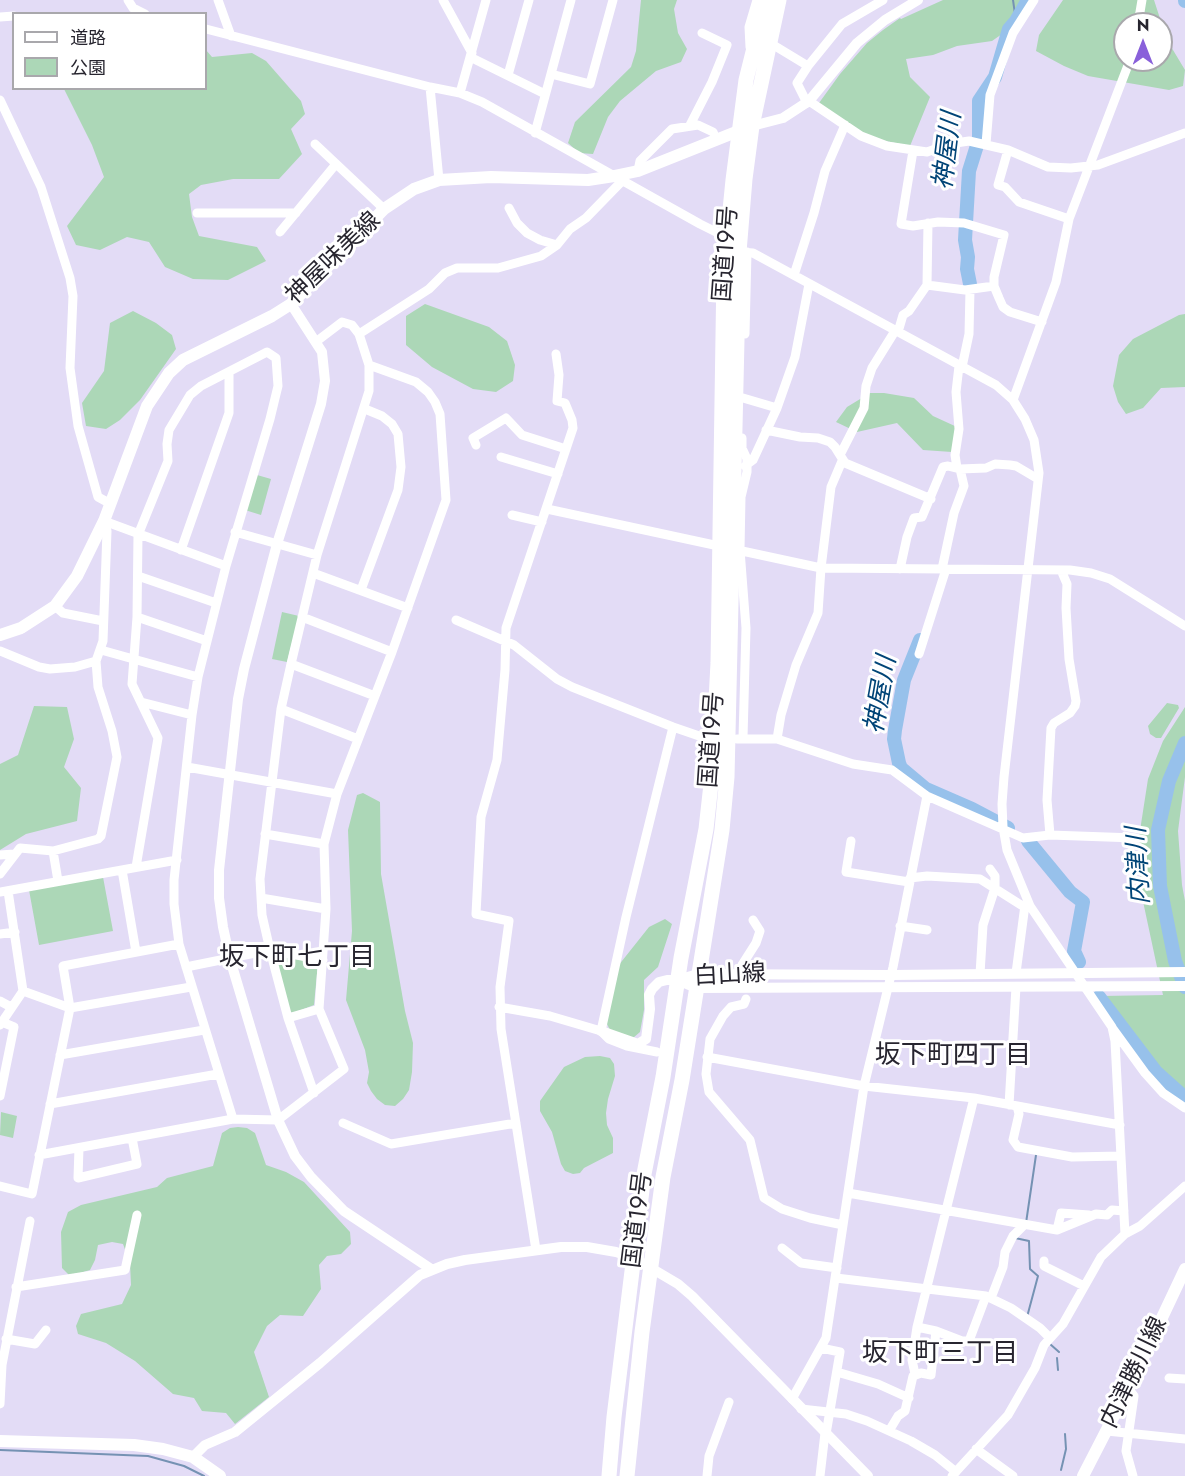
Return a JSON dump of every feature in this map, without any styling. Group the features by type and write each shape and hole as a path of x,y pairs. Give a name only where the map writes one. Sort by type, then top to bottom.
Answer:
{"highway":[{"name":"国道19号","path":"627,1476 642,1332 663,1177 683,1071 722,830 728,777 729,739 720,603 730,549 740,467 746,80 766,0"},
{"name":"国道19号","path":"730,549 723,231 746,128 763,69 774,41 779,0"},
{"name":"国道19号","path":"609,1476 644,1174 663,1077 677,980 706,829 729,739"}],"main road":[{"name":"神屋味美線","path":"0,634 21,628 55,606 77,576 104,521 147,406 169,373 193,355 272,316 291,304 384,209 414,189 439,180 492,177 618,179 746,128"},
{"name":"内津勝川線","path":"1088,1475 1185,1269"},
{"path":"0,1441 134,1445 164,1449 193,1457 220,1476"}],"street":[{"path":"128,0 133,8 141,12"},
{"path":"218,0 231,36"},
{"path":"443,0 471,55 545,94"},
{"path":"460,93 486,0"},
{"path":"508,75 529,0"},
{"path":"535,132 571,0"},
{"path":"550,74 590,84 613,0"},
{"path":"751,59 749,27 757,0"},
{"path":"787,0 774,41 808,66"},
{"path":"883,0 842,24 808,66 797,84 808,102 861,136 887,146 927,152 949,144 969,141 1008,150 1048,167 1071,168 1098,165 1185,133"},
{"path":"746,128 783,118 808,102 857,43 885,20 918,0"},
{"path":"986,144 990,95 1013,33 1034,0"},
{"path":"207,29 460,93 482,102 618,179 723,231"},
{"path":"690,125 712,82 727,45 702,33"},
{"path":"1013,400 1056,282 1069,219 1125,72"},
{"path":"430,87 439,180"},
{"path":"0,100 41,187 70,278 73,296 70,368 76,416 98,497 109,503"},
{"path":"638,171 640,161 672,129 698,125 713,132 716,139"},
{"path":"794,275 825,171 845,125"},
{"path":"315,144 384,209"},
{"path":"1008,150 998,185 1005,187 1019,202 1069,219"},
{"path":"913,151 901,224 913,226 938,222 964,224 1004,235 994,286 1003,307 1010,312 1042,322"},
{"path":"280,232 336,164"},
{"path":"359,334 429,288 445,273 457,268 498,268 541,256 557,245 570,229 586,218 618,179"},
{"path":"509,208 517,223 527,233 557,245"},
{"path":"197,213 296,213"},
{"path":"777,739 781,715 796,665 819,613 821,568 831,487 841,458 864,408 866,386 872,368 897,331 903,315 909,311 927,285 928,223"},
{"path":"740,467 747,459 742,447 743,252 753,253 996,384 1013,400 1034,440 1038,459 1038,479 1004,777 1003,827 1007,850 1027,906 1077,973 1145,1073 1163,1093 1185,1108"},
{"path":"740,467 753,460 777,408 795,357 809,284"},
{"path":"927,285 970,290 994,286"},
{"path":"919,654 944,569 954,513 964,486 955,455 959,429 956,392 969,334 970,290"},
{"path":"291,304 317,340 322,352 325,363 324,391 277,544 244,669 236,714 219,870 219,898 223,927 230,959 278,1120 295,1156 332,1199 357,1221 431,1269"},
{"path":"314,1093 288,1017 270,950 262,915 261,879 281,710 291,664 317,555 369,391 369,365 359,334 352,325 342,322 317,340"},
{"path":"136,867 158,738 132,684 137,617 138,535 168,461 169,430 180,409 190,395 201,386 267,352 276,358 278,386 226,566 198,677 192,715 174,904 179,944 233,1119"},
{"path":"536,1250 501,1029 500,1007 509,921 476,914 481,817 497,760 506,628 573,428 565,403 557,401 559,375 556,354"},
{"path":"39,1155 233,1119 278,1120 344,1069 319,1009 326,909 324,844 337,794 408,608 446,500 440,414 435,402 428,392 416,382 369,365"},
{"path":"181,550 229,413 229,372"},
{"path":"743,398 777,408"},
{"path":"361,590 398,490 401,467 398,434 392,424 382,416 365,409"},
{"path":"476,445 473,438 506,418 522,435 566,449"},
{"path":"766,430 830,442 841,458 931,499"},
{"path":"501,457 558,474"},
{"path":"900,569 914,518 922,517 941,469 948,466 958,469 987,468 995,464 1010,465 1038,479"},
{"path":"547,509 821,568 1061,570 1091,573 1110,579 1185,626"},
{"path":"512,515 542,522"},
{"path":"104,521 226,566"},
{"path":"0,874 20,848 53,851 98,839 101,836 117,757 112,731 98,687 96,661 101,650 103,621 107,531 104,521"},
{"path":"236,532 317,555"},
{"path":"729,739 746,628 730,549"},
{"path":"1050,835 1047,800 1051,728 1054,723 1070,713 1076,701 1069,659 1066,584 1061,570"},
{"path":"313,573 408,608"},
{"path":"138,576 216,603"},
{"path":"720,603 746,628"},
{"path":"55,606 63,614 103,621"},
{"path":"137,617 207,641"},
{"path":"302,617 392,651"},
{"path":"456,620 506,641 557,679 572,687 705,738 777,739 853,764 892,770 927,796 1003,827 1023,838 1050,835 1136,838"},
{"path":"101,650 198,677"},
{"path":"0,651 39,667 50,669 75,667 96,661"},
{"path":"291,664 375,696"},
{"path":"141,702 192,715"},
{"path":"281,710 358,739"},
{"path":"601,1031 626,917 673,727"},
{"path":"187,766 337,794"},
{"path":"792,1399 826,1338 864,1086 891,975 927,796"},
{"path":"266,834 324,844"},
{"path":"851,841 846,873 910,880 927,876 980,879 1020,905 1027,906"},
{"path":"53,851 58,881"},
{"path":"0,855 14,854"},
{"path":"0,1096 14,1027 1,1023 23,991 15,932 4,892 177,860"},
{"path":"980,974 983,925 995,888 995,876 990,869"},
{"path":"122,870 136,952"},
{"path":"261,898 326,909"},
{"path":"1016,973 1027,906"},
{"path":"741,974 742,965 760,932 753,920"},
{"path":"900,926 927,930"},
{"path":"0,934 15,932"},
{"path":"0,1186 32,1194 70,1008 63,966 179,944"},
{"path":"186,967 270,950 323,960"},
{"name":"白山線","path":"697,981 741,974 1185,972"},
{"name":"白山線","path":"601,1031 638,1044 646,1039 650,1009 649,995 652,989 659,982 677,980 887,987 1185,986"},
{"path":"23,991 70,1008 191,987"},
{"path":"1016,987 1013,1106 1018,1114 1014,1144 1018,1147 1072,1157 1121,1156"},
{"path":"746,999 744,1004 731,1007 710,1039 706,1074 709,1092 750,1140 764,1198 782,1209 843,1225"},
{"path":"0,1001 11,1007"},
{"path":"500,1007 550,1016 601,1031 609,1039 627,1046 657,1052"},
{"path":"288,1017 319,1009"},
{"path":"1112,1027 1115,1041 1125,1234"},
{"path":"60,1055 204,1030"},
{"path":"707,1057 864,1086 974,1098 1120,1125"},
{"path":"683,1071 706,1074"},
{"path":"50,1104 218,1074"},
{"path":"889,1431 898,1416 905,1411 909,1398 911,1380 915,1374 912,1360 917,1327 974,1098"},
{"path":"343,1123 390,1144 516,1123"},
{"path":"79,1148 78,1178 137,1164 132,1138"},
{"path":"801,1408 846,1414 889,1431 935,1455 954,1474 1008,1414 1035,1368 1044,1345 1063,1324 1101,1257 1125,1234 1140,1226 1185,1186"},
{"path":"848,1193 1058,1230 1093,1216"},
{"path":"1058,1230 1061,1213 1093,1216 1107,1215 1113,1210 1124,1211"},
{"path":"16,1287 125,1270 137,1215"},
{"path":"0,1404 6,1339 30,1221"},
{"path":"917,1327 936,1331 962,1341 969,1341 998,1283 1005,1252 1013,1236 1024,1225"},
{"path":"193,1457 205,1445 235,1432 318,1364 420,1275 431,1269 465,1260 536,1250 587,1247 634,1258 692,1296 868,1476"},
{"path":"782,1248 801,1263 837,1268"},
{"path":"1044,1262 1044,1266 1084,1286"},
{"path":"836,1278 989,1297 1000,1301 1040,1328 1050,1338"},
{"path":"6,1339 35,1344 46,1330"},
{"path":"915,1374 931,1375 936,1331"},
{"path":"820,1476 840,1352 821,1348"},
{"path":"837,1372 878,1384 909,1398"},
{"path":"1169,1378 1185,1379"},
{"path":"1128,1388 1134,1396 1126,1451 1133,1476"},
{"path":"707,1476 709,1456 729,1402"},
{"path":"1107,1431 1185,1439 1185,1428"},
{"path":"976,1449 1013,1476"}],"green space":[{"path":"641,0 677,0 674,9 678,33 687,49 681,62 656,71 620,101 608,117 593,154 579,153 568,143 575,122 631,67 636,51"},
{"path":"943,0 1031,0 1012,27 992,41 957,46 933,55 906,59 910,77 930,97 910,146 876,139 861,133 819,103 867,43 900,18"},
{"path":"1063,0 1154,0 1158,12 1113,12 1113,72 1173,72 1173,50 1185,70 1183,86 1169,90 1088,76 1036,51 1039,35"},
{"path":"207,51 212,57 252,53 266,61 301,101 305,114 291,129 302,154 279,179 233,179 201,185 189,194 192,217 199,236 257,247 266,261 228,280 193,279 165,267 149,242 127,237 100,250 76,245 67,226 104,177 92,145 64,90 207,90"},
{"path":"425,304 489,327 507,341 515,365 513,381 496,392 473,389 432,367 406,345 406,316"},
{"path":"133,311 156,323 172,335 176,349 140,400 120,420 106,429 86,426 82,403 104,371 110,323"},
{"path":"1185,314 1185,387 1161,388 1143,408 1126,414 1118,402 1113,386 1119,355 1133,339"},
{"path":"870,393 914,398 933,416 957,427 952,452 923,450 897,423 857,432 836,422 847,407"},
{"path":"257,475 271,479 261,515 245,510"},
{"path":"282,612 299,616 287,662 272,659"},
{"path":"1167,703 1178,705 1179,708 1161,738 1156,738 1150,734 1148,726"},
{"path":"34,706 67,707 74,739 64,767 81,788 77,821 26,834 0,850 0,764 18,755"},
{"path":"1185,707 1185,777 1178,831 1185,901 1185,1094 1164,1078 1121,1025 1101,996 1163,995 1141,892 1139,837 1148,779 1163,741"},
{"path":"363,793 380,802 381,874 405,1011 413,1043 409,1090 395,1106 385,1105 377,1099 367,1083 369,1072 365,1050 346,1000 352,931 348,830 357,795"},
{"path":"103,877 113,931 39,945 29,890"},
{"path":"665,919 672,924 658,967 644,980 644,1010 640,1032 633,1038 610,1030 606,1022 618,966 649,927"},
{"path":"278,956 318,963 314,1005 293,1013 289,1012 275,958"},
{"path":"585,1057 610,1058 614,1064 615,1076 606,1113 607,1125 613,1138 613,1153 584,1168 580,1173 573,1174 565,1171 561,1164 552,1132 540,1111 540,1101 564,1067"},
{"path":"1,1112 17,1116 13,1138 0,1135"},
{"path":"230,1128 247,1128 255,1133 266,1165 304,1182 350,1232 351,1244 341,1254 327,1256 319,1265 321,1289 303,1316 280,1315 267,1326 254,1352 269,1397 235,1424 226,1413 202,1411 194,1398 173,1394 135,1361 106,1343 78,1334 76,1326 81,1314 122,1304 131,1285 130,1263 123,1244 112,1242 98,1245 90,1270 70,1276 62,1268 61,1232 68,1212 81,1205 157,1187 167,1178 213,1166 222,1133"}],"waterway":[{"path":"1013,0 1016,21"},
{"name":"神屋川","path":"970,284 965,240 969,171 979,139 979,101 995,77 1009,29 1028,0"},
{"name":"神屋川","path":"920,640 904,680 895,730 894,739 901,768 926,789 1008,828"},
{"name":"内津川","path":"1185,743 1169,781 1158,830 1160,886 1175,961 1185,987"},
{"name":"神屋川","path":"1028,841 1070,892 1083,902 1074,951 1079,962"},
{"name":"神屋川","path":"1099,997 1156,1072 1185,1098"},
{"path":"1026,1223 1036,1155"},
{"path":"1015,1238 1029,1241 1030,1269 1038,1276 1027,1317"},
{"path":"1050,1344 1059,1352"},
{"path":"1057,1358 1058,1370"},
{"path":"1061,1470 1066,1449 1065,1434"},
{"path":"0,1450 148,1456 184,1466 204,1476"}],"district":[{"name":"坂下町七丁目","path":"297,959"},
{"name":"坂下町四丁目","path":"953,1057"},
{"name":"坂下町三丁目","path":"940,1355"}]}
